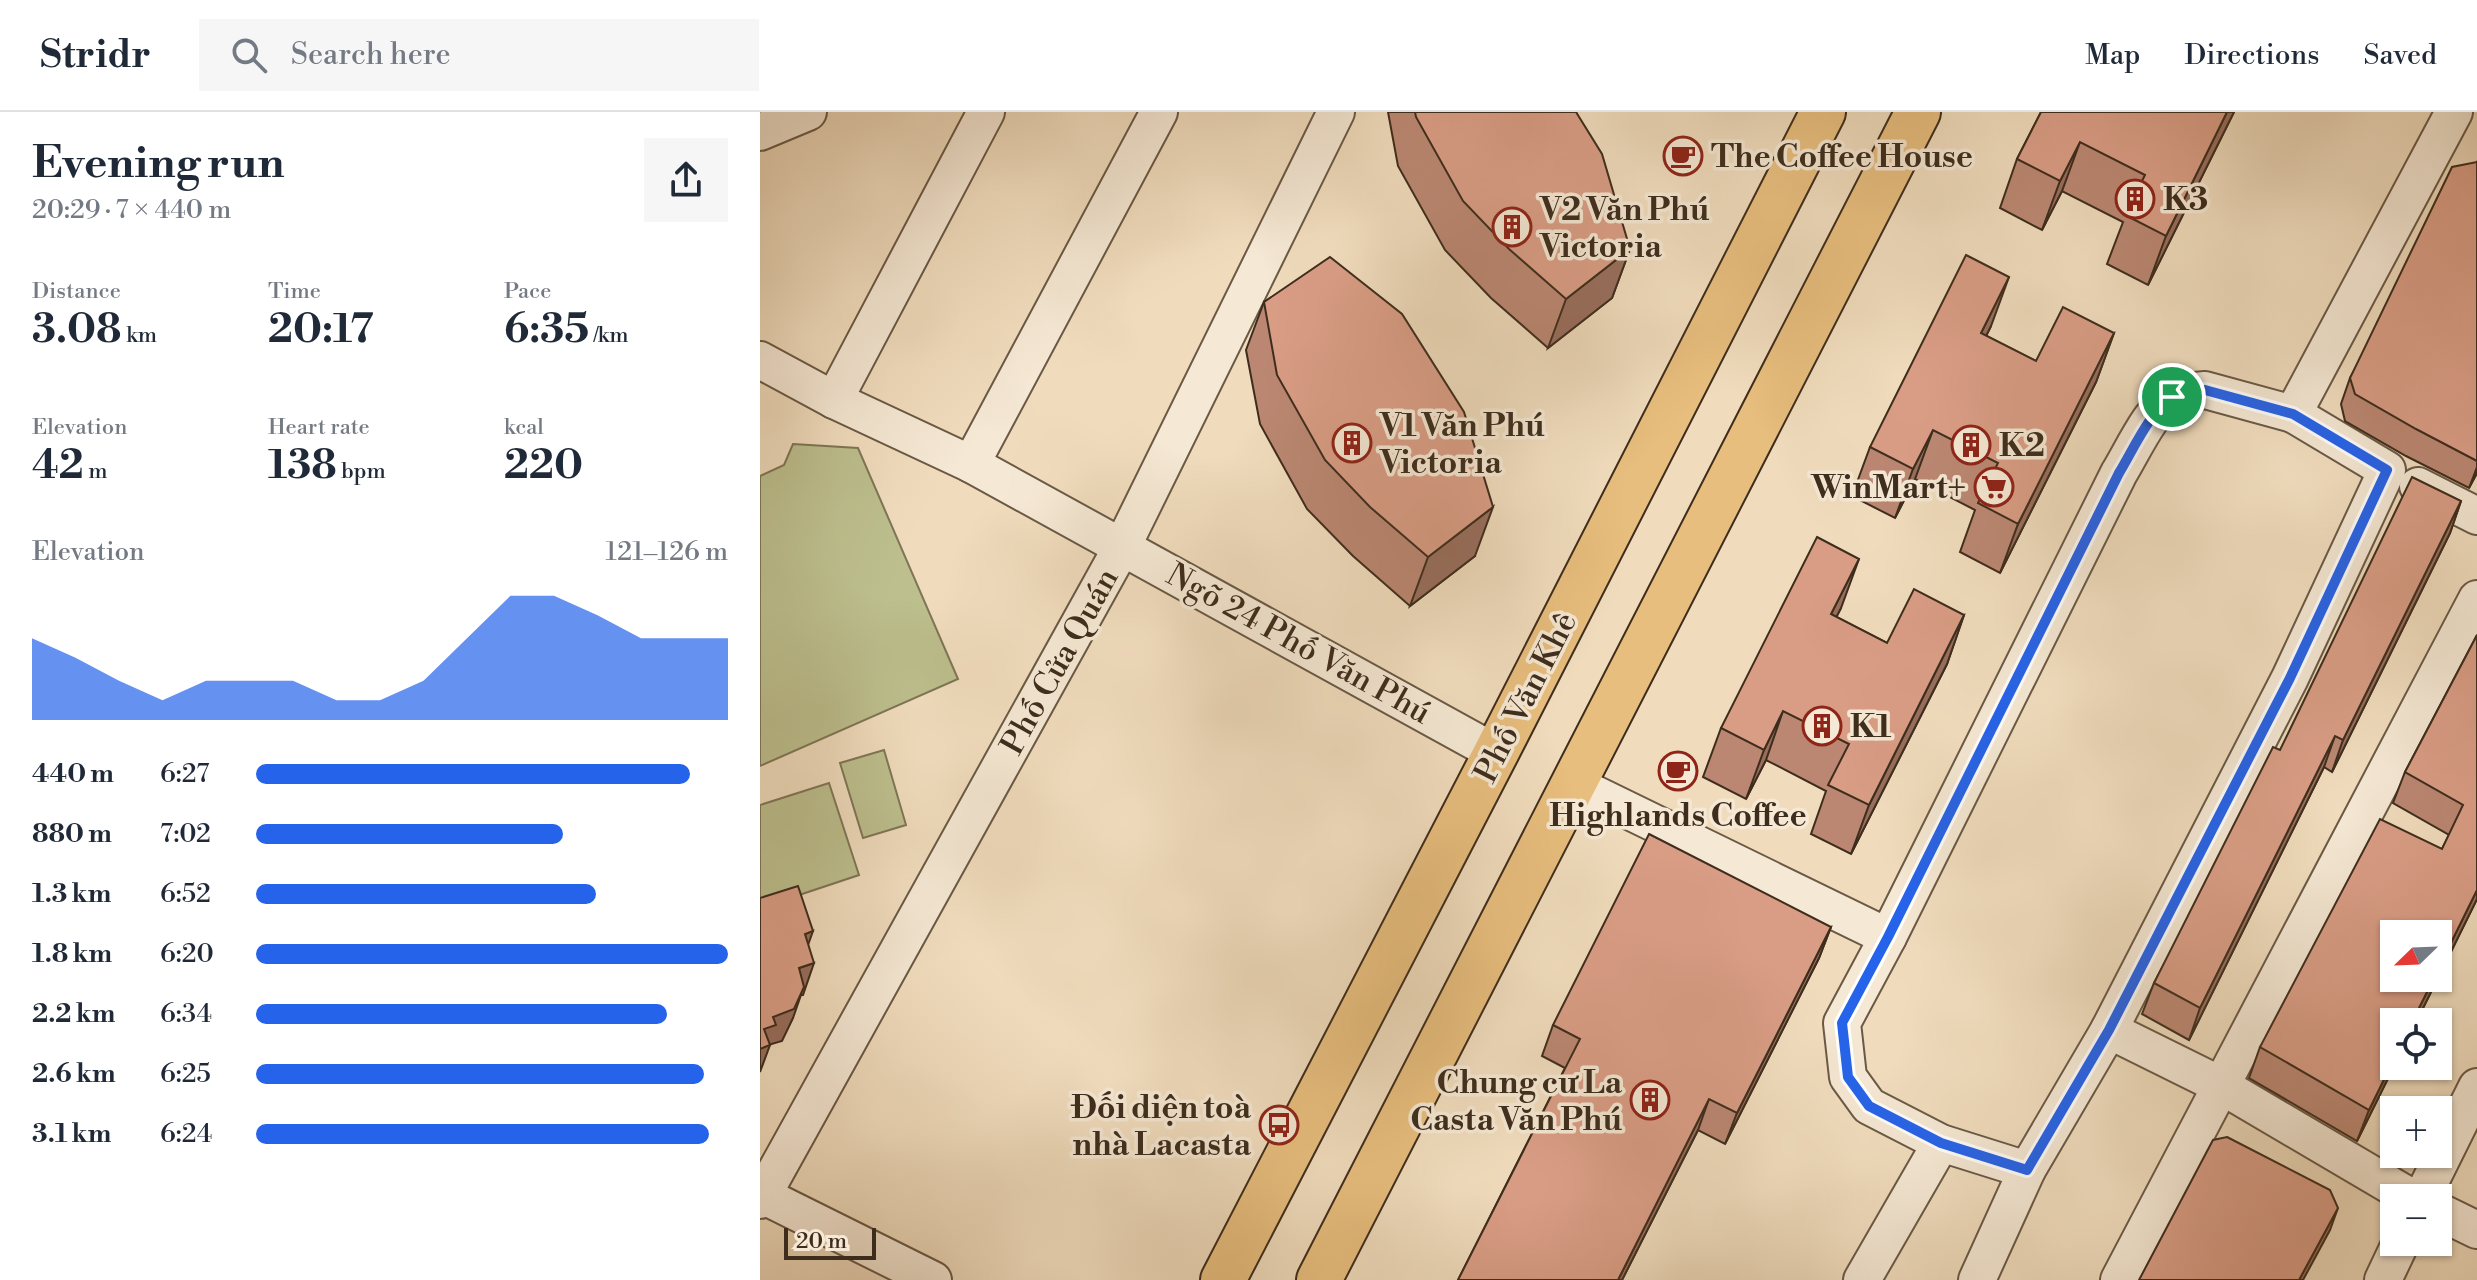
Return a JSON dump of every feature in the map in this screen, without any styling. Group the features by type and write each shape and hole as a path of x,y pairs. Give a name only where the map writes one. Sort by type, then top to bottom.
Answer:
{"main road":[{"name":"Phố Văn Khê","path":"1223,1280 1823,112"},
{"path":"1319,1280 1918,112"}],"street":[{"path":"760,132 808,112"},
{"path":"834,400 986,112"},
{"path":"971,464 1159,112"},
{"name":"Phố Cửa Quán","path":"761,1196 1123,545 1336,112"},
{"path":"2293,414 2454,112"},
{"name":"Ngõ 24 Phố Văn Phú","path":"760,360 834,400 971,464 1123,545 1496,753"},
{"path":"2027,1170 1941,1143 1869,1106 1848,1077 1842,1023 1888,937 2119,473 2156,413 2172,397 2205,390 2293,414 2387,470 2477,516"},
{"path":"1977,1280 2027,1170 2109,1030 2290,678 2387,470"},
{"path":"2119,1280 2477,599"},
{"path":"1574,784 1888,937"},
{"path":"2109,1030 2220,1085 2388,1184"},
{"path":"2429,1184 2477,1087"},
{"path":"1862,1280 1941,1143"},
{"path":"761,1196 922,1278"},
{"path":"2452,1218 2477,1230"},
{"path":"2383,1280 2394,1256"}],"green space":[{"path":"793,444 858,448 958,679 760,766 760,476 784,465"},
{"path":"884,750 906,825 863,838 840,763"},
{"path":"829,783 859,875 760,908 760,805"}],"building":[{"path":"1415,112 1576,112 1602,154 1630,249 1566,299 1509,249 1463,201"},
{"path":"2041,112 2227,112 2166,236 2125,215 2145,175 2080,142 2060,181 2017,159"},
{"path":"2477,162 2477,461 2355,394 2350,378 2452,167"},
{"name":"K2","path":"1966,255 2009,277 1981,333 2036,361 2063,307 2114,333 2018,524 1978,503 1998,463 1933,430 1913,469 1870,447"},
{"name":"V1 Văn Phú Victoria","path":"1330,257 1402,314 1464,412 1493,507 1428,557 1370,507 1325,460 1277,375 1264,302"},
{"path":"2412,477 2461,501 2343,740 2335,736 2200,1008 2154,983 2273,747 2280,750"},
{"name":"K1","path":"1817,537 1859,559 1831,614 1887,643 1914,589 1964,615 1869,805 1828,785 1849,744 1783,711 1764,750 1721,728"},
{"path":"2477,635 2477,890 2452,941 2452,920 2380,920 2380,992 2427,992 2419,1008 2380,1008 2380,1080 2384,1080 2369,1110 2260,1047 2380,819 2442,849 2463,805 2405,772"},
{"name":"Chung cư La Casta Văn Phú","path":"1649,834 1831,927 1737,1113 1709,1099 1618,1280 1458,1280 1580,1039 1553,1025"},
{"path":"798,886 813,931 805,934 814,963 799,968 804,987 794,1009 773,1017 776,1025 764,1029 770,1045 760,1049 760,898"},
{"path":"2227,1137 2330,1190 2338,1208 2299,1280 2139,1280 2213,1140"}],"place":[{"name":"The Coffee House","path":"1683,156"},
{"name":"K3","path":"2135,199"},
{"name":"V2 Văn Phú Victoria","path":"1512,227"},
{"name":"V1 Văn Phú Victoria","path":"1352,443"},
{"name":"K2","path":"1971,445"},
{"name":"WinMart+","path":"1994,487"},
{"name":"K1","path":"1822,726"},
{"name":"Highlands Coffee","path":"1678,771"},
{"name":"Chung cư La Casta Văn Phú","path":"1650,1100"},
{"name":"Đối diện toà nhà Lacasta","path":"1279,1125"}],"route":[{"path":"2205,390 2293,414 2387,470 2290,678 2109,1030 2027,1170 1941,1143 1869,1106 1848,1077 1842,1023 1888,937 2119,473 2156,413 2172,397 2205,390"}]}
